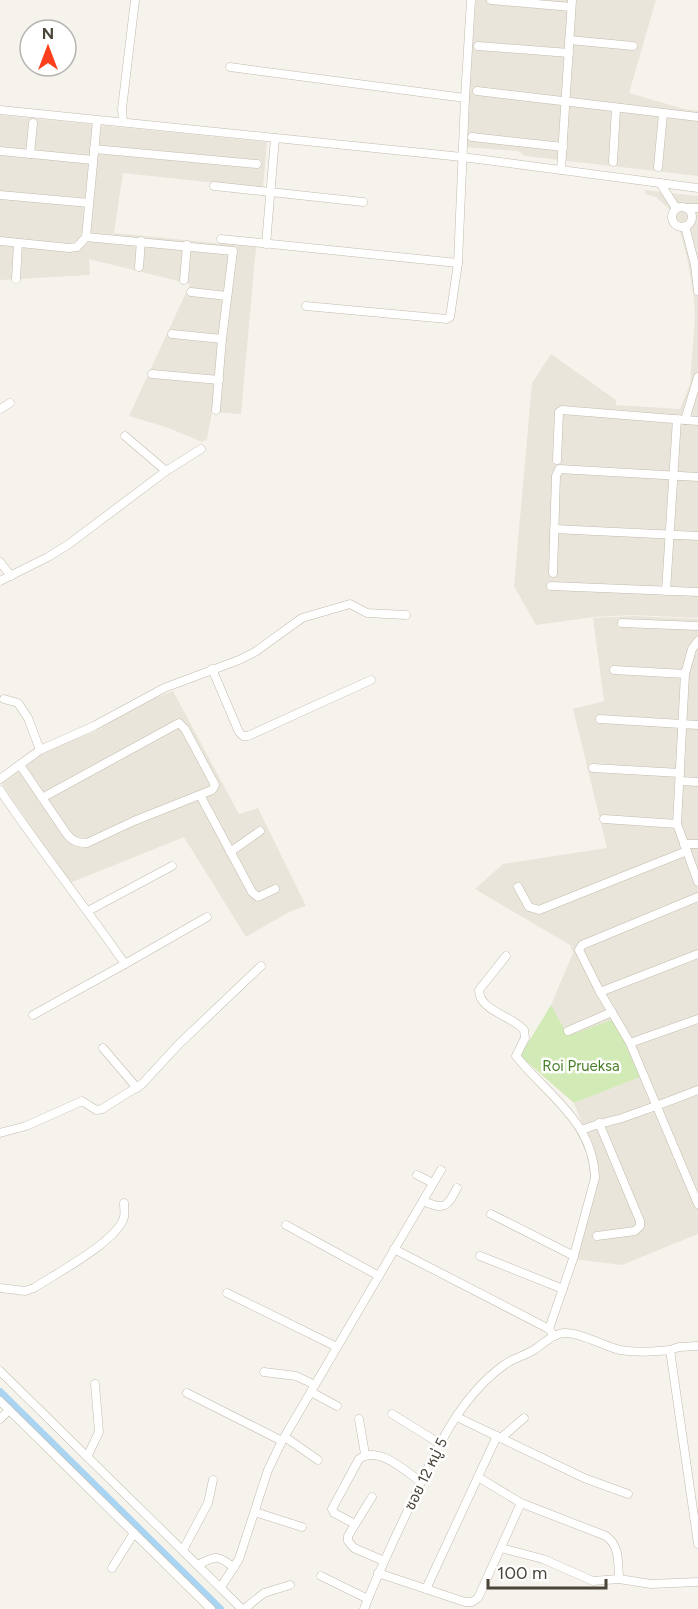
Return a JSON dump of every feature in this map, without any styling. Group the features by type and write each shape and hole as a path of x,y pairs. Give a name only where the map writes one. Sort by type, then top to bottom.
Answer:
{"street":[{"path":"123,123 122,109 135,0"},
{"path":"306,306 447,319 451,314 458,263 471,0"},
{"path":"491,0 572,3 561,170"},
{"path":"569,40 633,46"},
{"path":"478,46 568,53"},
{"path":"230,67 465,98"},
{"path":"477,91 698,117"},
{"path":"613,162 616,108"},
{"path":"0,110 462,157 698,188"},
{"path":"658,167 663,114"},
{"path":"0,241 69,248 77,247 86,237 97,121"},
{"path":"30,154 33,123"},
{"path":"472,137 562,147"},
{"path":"266,244 275,138"},
{"path":"94,149 257,164"},
{"path":"0,151 93,160"},
{"path":"660,183 676,208"},
{"path":"214,186 363,202"},
{"path":"0,195 89,203"},
{"path":"676,208 698,208"},
{"path":"676,208 672,213 672,220 679,226 685,226 690,222 692,215 686,208"},
{"path":"685,226 697,265 698,291"},
{"path":"86,237 233,251 216,411"},
{"path":"221,239 458,263"},
{"path":"139,267 141,241"},
{"path":"16,279 18,243"},
{"path":"184,280 187,245"},
{"path":"191,292 227,296"},
{"path":"172,334 222,339"},
{"path":"152,374 219,380"},
{"path":"666,591 673,476 681,420 698,377"},
{"path":"0,409 10,403"},
{"path":"557,460 559,412 562,410 698,421"},
{"path":"124,436 166,471"},
{"path":"0,581 69,544 166,471 201,449"},
{"path":"553,573 556,476 560,469 698,477"},
{"path":"554,529 698,536"},
{"path":"0,562 11,576"},
{"path":"551,586 698,592"},
{"path":"0,779 40,750 94,726 164,687 255,652 302,618 350,604 367,613 406,615"},
{"path":"622,623 698,626"},
{"path":"698,641 690,656 686,674 677,824 698,882"},
{"path":"212,669 239,732 243,736 248,736 371,680"},
{"path":"614,670 686,674"},
{"path":"4,699 18,703 28,718 40,750"},
{"path":"600,719 698,725"},
{"path":"20,765 42,798 71,839 80,843 87,843 134,821 214,789 215,785 185,729 179,723 42,798"},
{"path":"593,768 680,777 698,782"},
{"path":"0,790 36,846 88,910 125,964"},
{"path":"200,795 255,896 258,897 275,889"},
{"path":"604,819 677,824"},
{"path":"230,852 260,831"},
{"path":"518,887 529,907 539,910 685,847 698,844"},
{"path":"88,910 172,866"},
{"path":"698,897 580,947 580,955 630,1043 698,1203"},
{"path":"33,1015 207,917"},
{"path":"600,992 698,954"},
{"path":"506,956 478,990 479,996 483,1003 522,1027 525,1038 516,1056 574,1118 584,1133 595,1169 595,1178 574,1256 551,1332"},
{"path":"0,1133 26,1126 82,1101 96,1110 102,1109 137,1088 179,1044 261,966"},
{"path":"568,1031 612,1012"},
{"path":"630,1043 698,1018"},
{"path":"103,1048 137,1088"},
{"path":"584,1133 698,1090"},
{"path":"597,1236 635,1231 640,1226 640,1221 601,1126"},
{"path":"221,1587 239,1559 268,1470 283,1439 441,1170"},
{"path":"417,1175 433,1183"},
{"path":"423,1201 442,1207 449,1204 457,1188"},
{"path":"0,1288 25,1291 34,1288 105,1242 116,1232 124,1218 124,1203"},
{"path":"491,1214 574,1256"},
{"path":"286,1225 379,1276"},
{"path":"394,1249 551,1332 569,1333 605,1346 641,1352 698,1346"},
{"path":"480,1256 563,1289"},
{"path":"226,1293 337,1347"},
{"name":"ซอย 12 หมู่ 5","path":"364,1609 378,1573 439,1443 479,1387 504,1365 531,1352 551,1332"},
{"path":"670,1350 698,1544"},
{"path":"0,1371 243,1609 264,1593 290,1585"},
{"path":"264,1372 296,1376 337,1407"},
{"path":"88,1455 99,1432 95,1384"},
{"path":"188,1393 283,1439 318,1460"},
{"path":"0,1401 211,1609"},
{"path":"0,1419 9,1410"},
{"path":"392,1414 439,1443"},
{"path":"457,1417 584,1478 628,1494"},
{"path":"426,1589 499,1437 524,1418"},
{"path":"359,1419 365,1455"},
{"path":"355,1524 334,1513 332,1509 359,1459 365,1455 379,1455 421,1482"},
{"path":"478,1477 521,1503 614,1541 617,1548 619,1579"},
{"path":"183,1550 208,1503 213,1480"},
{"path":"372,1497 348,1536 350,1544 384,1561"},
{"path":"378,1573 465,1602 472,1602 481,1592 521,1503"},
{"path":"255,1512 302,1527"},
{"path":"112,1568 134,1533"},
{"path":"501,1548 543,1559 593,1581 619,1579 639,1584 698,1582"},
{"path":"198,1565 216,1557 222,1558 234,1568"},
{"path":"321,1576 368,1599"}],"shaded area":[{"path":"476,0 656,0 629,93 698,111 698,176 525,156 518,151 465,147"},
{"path":"0,115 267,142 263,188 123,173 114,233 256,247 241,414 212,412 207,439 202,442 166,427 129,416 190,284 89,259 90,275 0,280"},
{"path":"645,190 698,196 698,618 633,615 594,617 536,625 514,586 532,383 551,354 616,400 616,405 680,409 690,384 695,318 688,262 679,228 670,220 670,210 656,197 645,194"},
{"path":"634,616 698,619 698,1234 622,1265 573,1259 598,1166 574,1103 640,1077 614,1020 568,1037 551,1005 573,953 570,945 475,889 503,864 607,848 573,709 604,701 593,618"},
{"path":"173,691 239,814 258,808 306,906 289,912 246,937 184,837 70,883 2,784 50,748 94,732 140,704"}],"green space":[{"name":"Roi Prueksa","path":"551,1005 568,1036 614,1019 640,1077 574,1103 520,1056"}],"waterway":[{"path":"0,1392 220,1609"}]}
